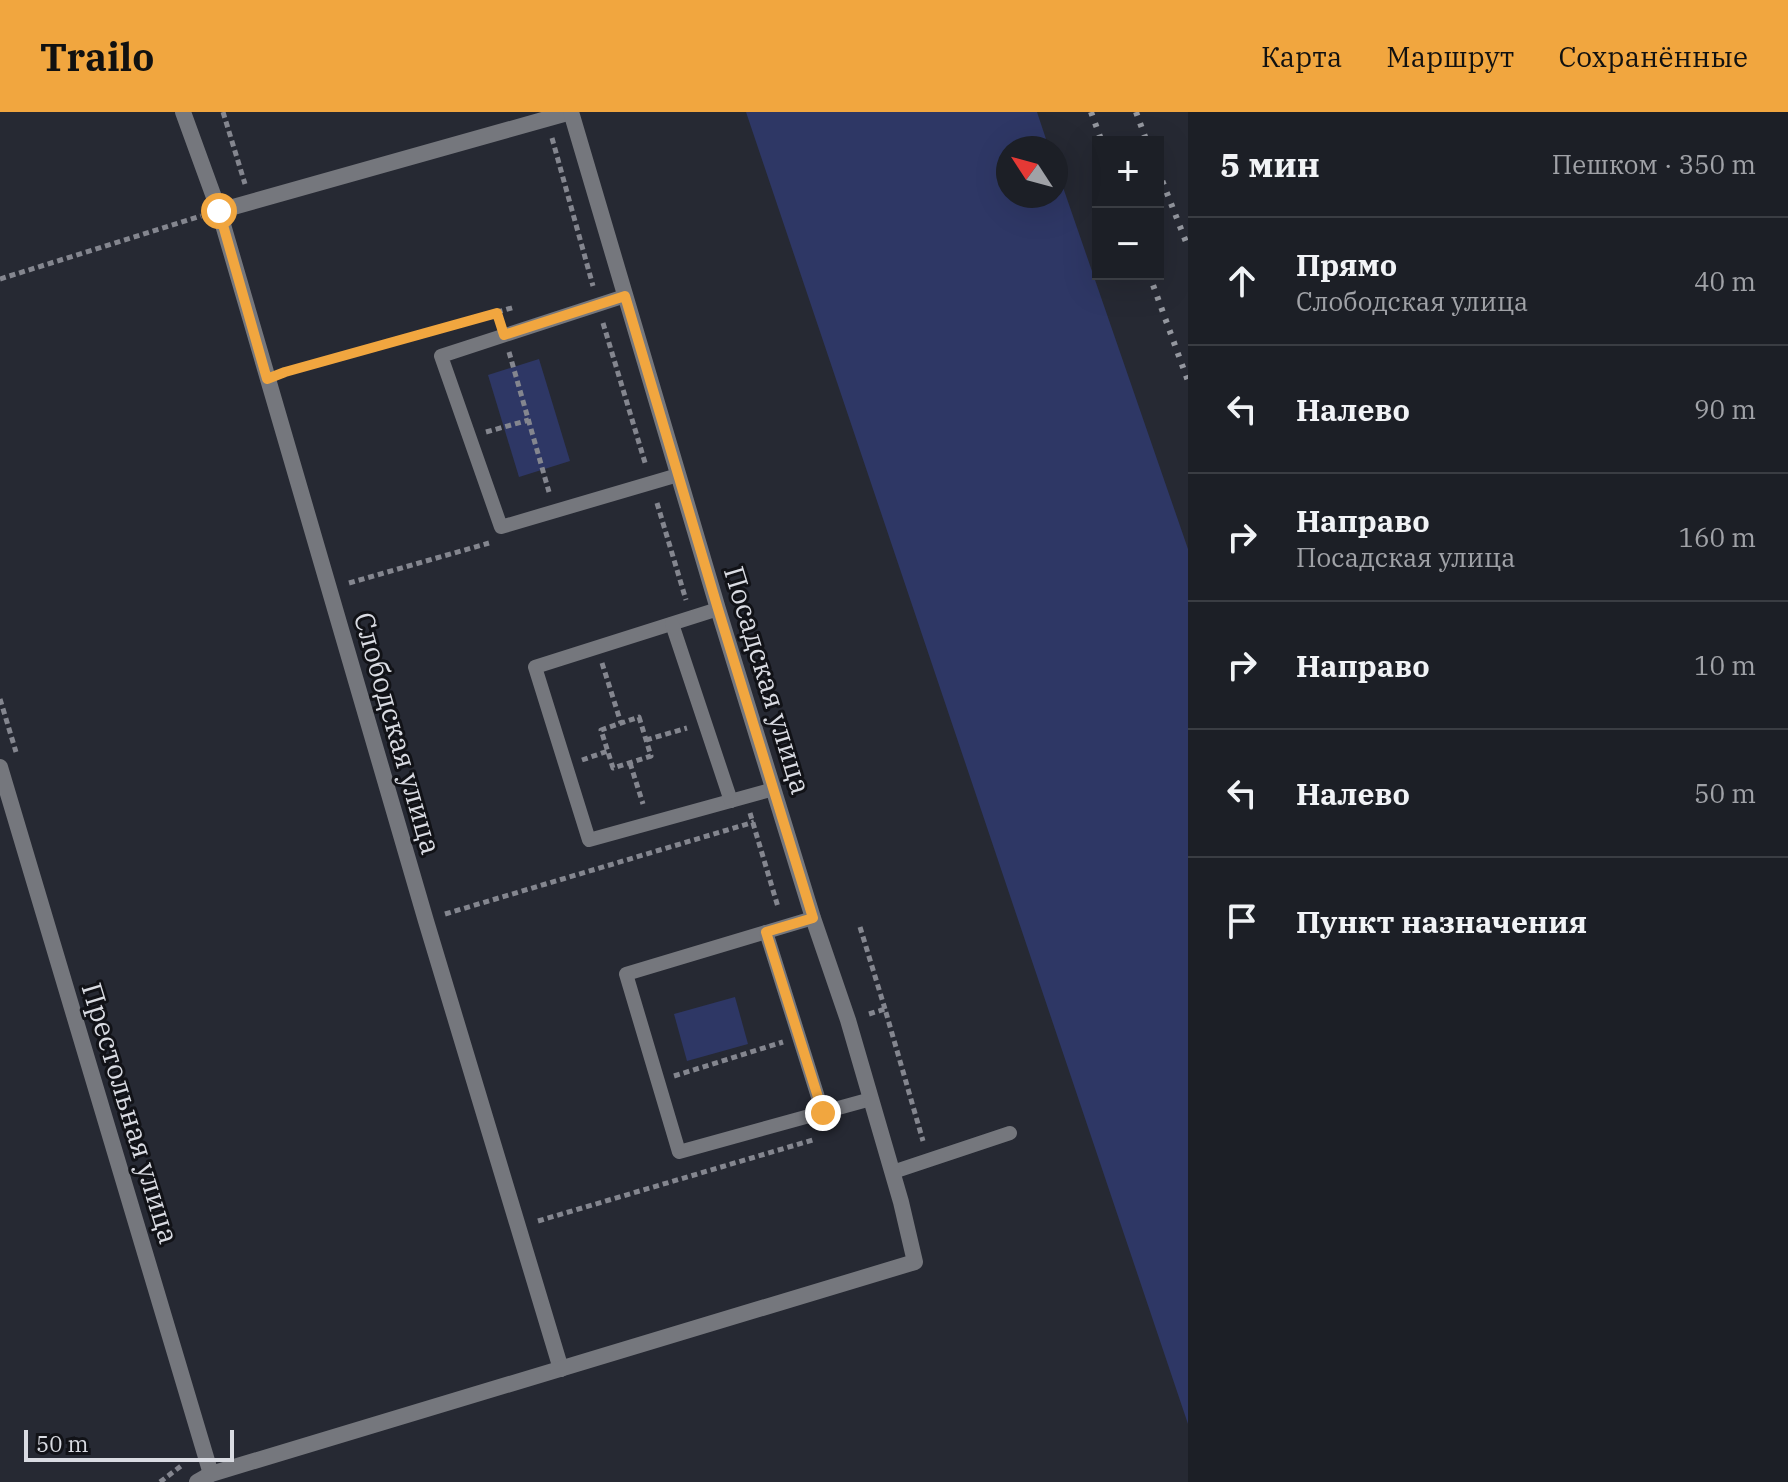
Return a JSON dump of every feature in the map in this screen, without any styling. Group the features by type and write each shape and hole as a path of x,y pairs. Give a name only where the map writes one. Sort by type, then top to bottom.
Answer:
{"street":[{"name":"Слободская улица","path":"183,112 219,211 426,921 561,1369"},
{"path":"219,211 571,112"},
{"name":"Посадская улица","path":"561,1369 915,1262 893,1172 848,1020 813,918 718,609 571,112"},
{"name":"Престольная улица","path":"0,767 204,1478"},
{"path":"204,1478 561,1369"}],"lane":[{"path":"625,296 441,356 501,527 678,475"},
{"path":"718,609 535,667 589,840 774,789"},
{"path":"672,624 731,801"},
{"path":"813,918 626,974 679,1152 871,1099"},
{"path":"766,932 823,1113"},
{"path":"893,1172 1010,1133"}],"path":[{"path":"223,112 251,202"},
{"path":"0,279 219,211"},
{"path":"578,287 592,283"},
{"path":"267,379 524,304"},
{"path":"497,313 543,471"},
{"path":"470,437 529,420"},
{"path":"597,647 621,723"},
{"path":"639,717 651,756 630,763 613,768 601,730 639,717"},
{"path":"630,763 649,823"},
{"path":"426,921 782,813"},
{"path":"860,927 885,1009"},
{"path":"537,1221 829,1135"}],"shaded area":[{"path":"746,112 1037,112 1045,136 996,136 996,208 1068,208 1068,202 1092,271 1092,280 1095,280 1188,549 1188,1424"},
{"path":"539,359 570,461 519,477 488,375"},
{"path":"735,997 748,1044 687,1061 674,1014"}],"railway":[{"path":"1091,112 1100,136"},
{"path":"1136,112 1145,136"},
{"path":"1164,185 1188,247"},
{"path":"1151,280 1188,381"}],"route":[{"path":"219,211 267,379 497,313 504,335 625,296 813,918 766,932 823,1113"}]}
